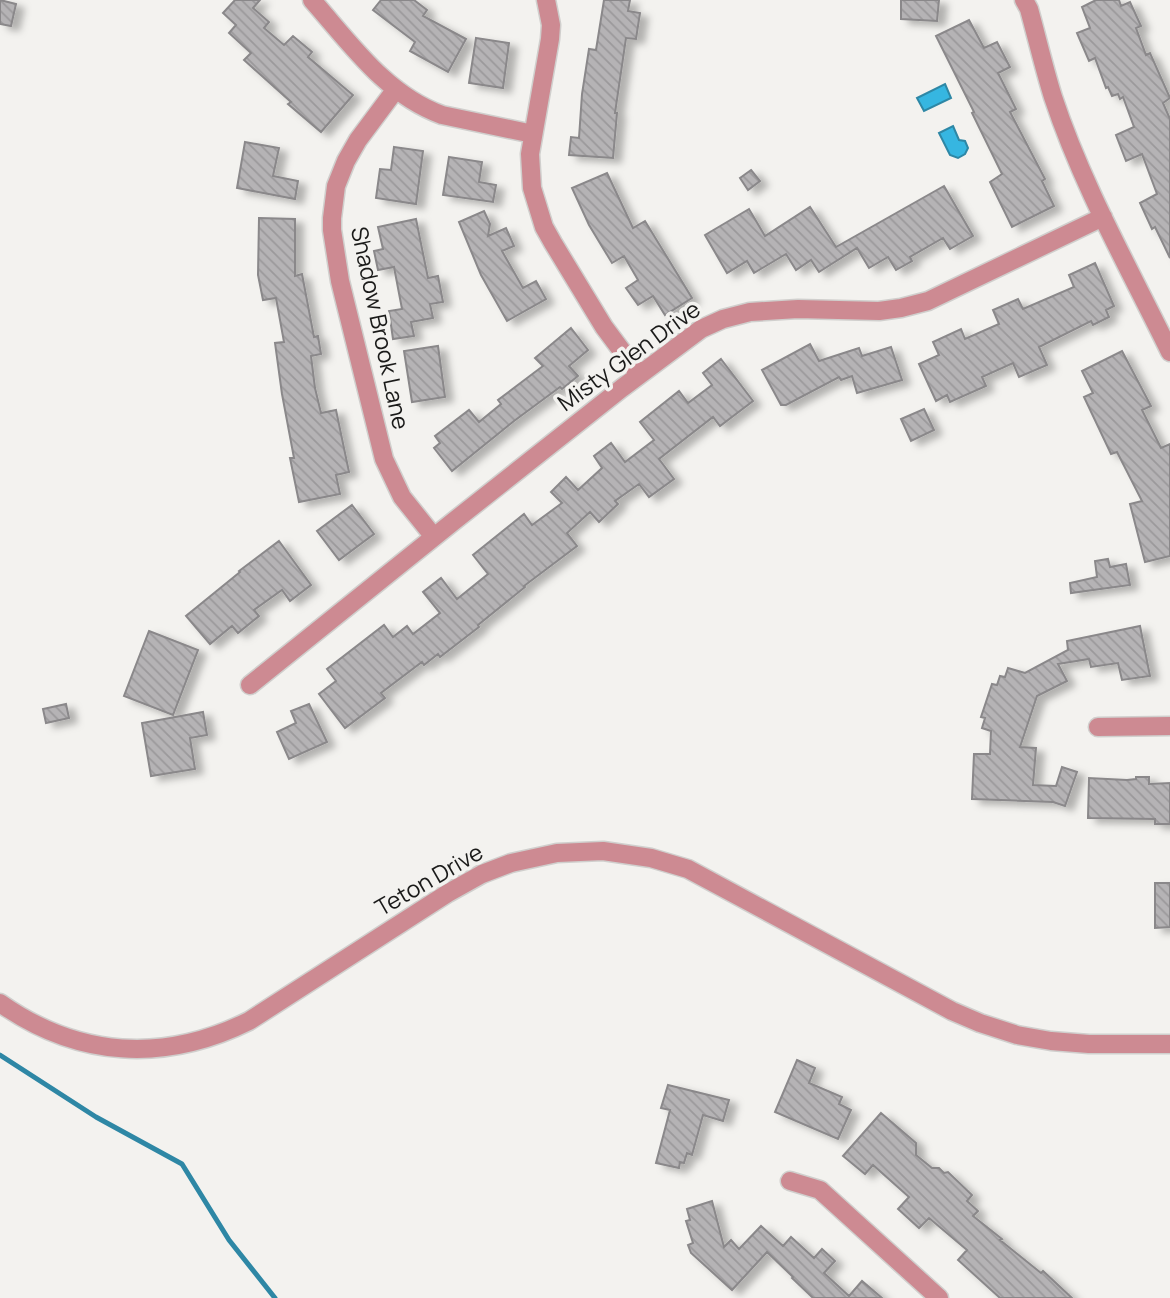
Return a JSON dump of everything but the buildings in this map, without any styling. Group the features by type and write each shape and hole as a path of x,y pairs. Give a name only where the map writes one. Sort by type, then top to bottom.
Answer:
{"street":[{"path":"312,0 360,55 396,89 418,104 442,115 533,134"},
{"path":"546,0 551,25 550,39 530,154 532,188 544,227 604,327 639,374"},
{"path":"1024,0 1029,9 1054,98 1087,181 1170,352"},
{"name":"Shadow Brook Lane","path":"396,89 358,140 346,161 336,186 332,230 340,281 384,458 402,497 434,537"},
{"name":"Misty Glen Drive","path":"250,685 639,374 701,329 723,319 750,312 879,311 915,305 1103,216"},
{"path":"1098,727 1170,726"},
{"name":"Teton Drive","path":"0,1003 41,1027 91,1045 144,1049 192,1043 249,1021 482,874 511,863 557,853 603,851 651,858 688,869 952,1011 1009,1033 1069,1043 1170,1044"},
{"path":"790,1181 820,1190 939,1298"}],"water":[{"path":"945,84 951,98 924,111 917,98"},
{"path":"953,126 959,140 965,141 968,148 965,154 958,158 950,155 939,133"}],"waterway":[{"path":"0,1055 96,1117 182,1164 229,1240 275,1298"}]}
